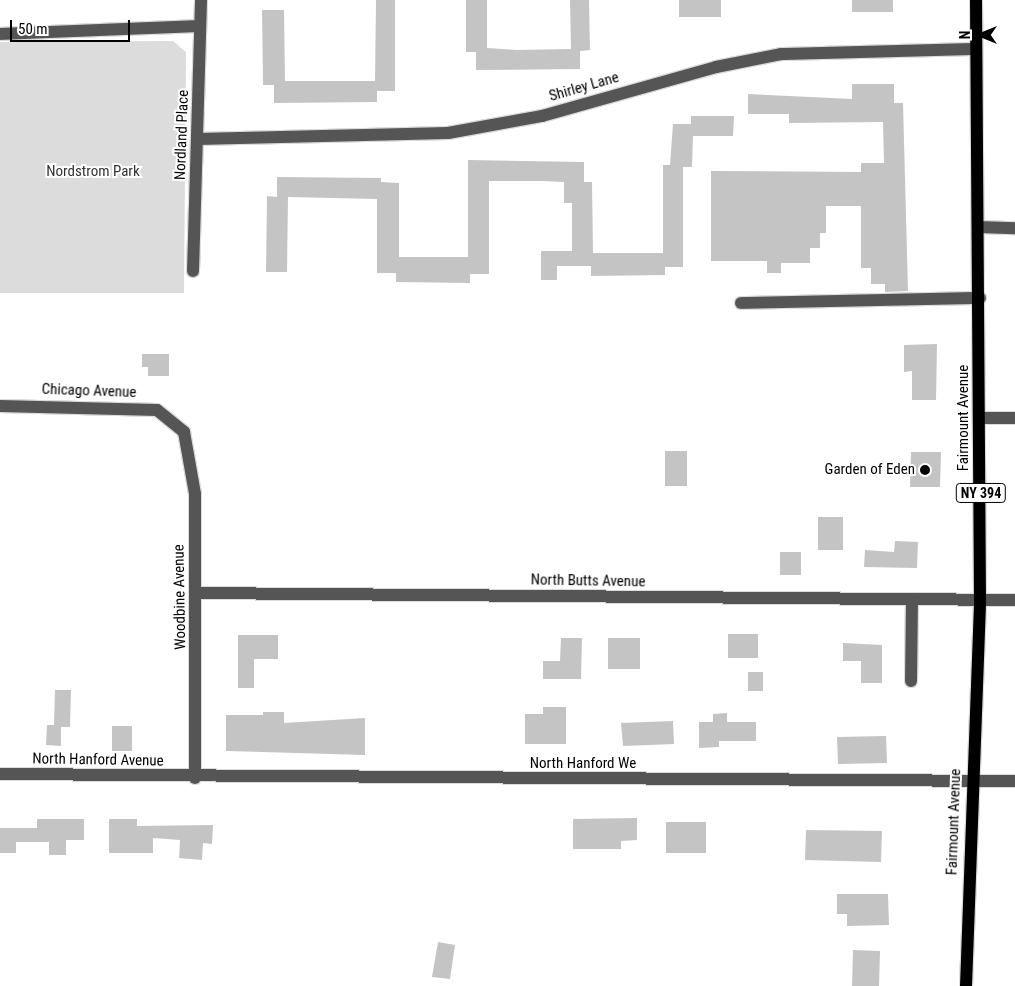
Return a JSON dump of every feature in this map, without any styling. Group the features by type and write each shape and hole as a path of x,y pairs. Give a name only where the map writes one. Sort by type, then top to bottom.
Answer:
{"main road":[{"name":"Fairmount Avenue","path":"966,986 971,782 980,601 981,418 976,0"}],"street":[{"name":"Nordland Place","path":"192,271 198,139 201,0"},
{"path":"0,34 200,26"},
{"name":"Shirley Lane","path":"198,139 448,133 542,116 716,67 781,54 976,49"},
{"path":"978,227 1015,228"},
{"path":"741,304 980,298"},
{"name":"Chicago Avenue","path":"0,406 157,410 173,421"},
{"path":"981,418 1015,418"},
{"name":"Woodbine Avenue","path":"173,421 184,432 193,465 196,593 195,778"},
{"name":"North Butts Avenue","path":"196,593 912,602 1015,600"},
{"path":"911,681 912,602"},
{"name":"North Hanford Avenue","path":"0,774 195,778"},
{"name":"North Hanford We","path":"195,778 1015,781"}],"green space":[{"name":"Nordstrom Park","path":"173,41 186,52 184,293 0,293 0,42"}],"building":[{"path":"376,0 395,0 395,91 377,91 377,102 274,103 274,85 263,85 262,10 284,10 285,81 375,81"},
{"path":"466,0 487,0 487,48 517,50 571,49 570,0 589,0 590,50 580,51 580,69 476,70 476,52 466,52"},
{"path":"679,0 721,0 721,17 679,17"},
{"path":"852,0 893,0 893,12 852,12"},
{"path":"852,84 894,84 894,103 903,103 908,291 885,292 885,284 871,284 871,268 861,268 861,206 826,206 826,233 820,233 820,248 810,248 810,263 781,263 781,273 767,273 767,261 711,261 711,171 861,172 861,163 884,163 883,122 789,123 789,114 748,114 748,94 852,99"},
{"path":"691,116 734,116 733,136 693,136 692,167 683,167 683,267 665,267 665,275 591,276 591,266 557,266 557,280 541,280 541,251 572,251 572,203 564,203 564,182 542,181 489,181 489,274 470,274 470,283 396,282 396,273 377,273 377,199 288,197 287,272 266,272 267,196 277,197 277,177 381,178 381,182 399,183 399,257 468,257 468,160 584,162 584,182 592,182 593,253 663,253 663,165 670,165 673,124 691,124"},
{"path":"937,344 936,400 912,400 912,371 904,372 904,345"},
{"path":"142,354 169,354 169,376 148,376 148,367 142,367"},
{"path":"665,451 687,451 687,486 665,486"},
{"name":"Garden of Eden","path":"911,452 941,452 940,487 910,487"},
{"path":"818,517 843,517 843,550 818,550"},
{"path":"895,541 918,542 917,568 864,567 865,550 894,552"},
{"path":"780,552 801,552 801,575 780,575"},
{"path":"728,634 758,634 758,658 728,658"},
{"path":"238,635 278,635 278,659 254,659 254,688 238,688"},
{"path":"561,638 582,638 581,679 543,679 543,661 560,661"},
{"path":"608,638 640,638 640,669 608,669"},
{"path":"843,643 882,645 882,683 861,683 861,661 843,661"},
{"path":"748,672 763,672 763,691 748,691"},
{"path":"55,690 71,690 70,727 61,727 61,746 46,745 47,725 54,725"},
{"path":"543,707 566,707 566,744 525,744 525,714 543,714"},
{"path":"263,712 284,712 284,723 365,718 365,755 226,751 226,715 263,715"},
{"path":"727,713 727,722 756,722 756,741 719,741 719,747 699,748 699,722 713,722 713,714"},
{"path":"673,721 674,744 623,746 621,723"},
{"path":"112,726 132,726 132,751 112,751"},
{"path":"886,736 887,763 838,764 837,737"},
{"path":"637,818 637,840 621,841 621,849 573,849 573,819"},
{"path":"37,819 84,819 84,840 66,840 66,855 49,855 49,842 16,842 16,853 0,853 0,828 37,828"},
{"path":"109,819 137,819 137,826 213,825 212,844 203,843 202,860 179,858 180,840 153,838 153,853 109,853"},
{"path":"666,822 706,822 706,853 666,853"},
{"path":"806,830 882,831 881,862 805,860"},
{"path":"837,894 888,894 889,925 847,926 847,914 837,914"},
{"path":"438,942 455,945 450,979 432,977"},
{"path":"853,950 880,951 879,986 852,986"}],"place":[{"name":"Garden of Eden","path":"925,470"}]}
